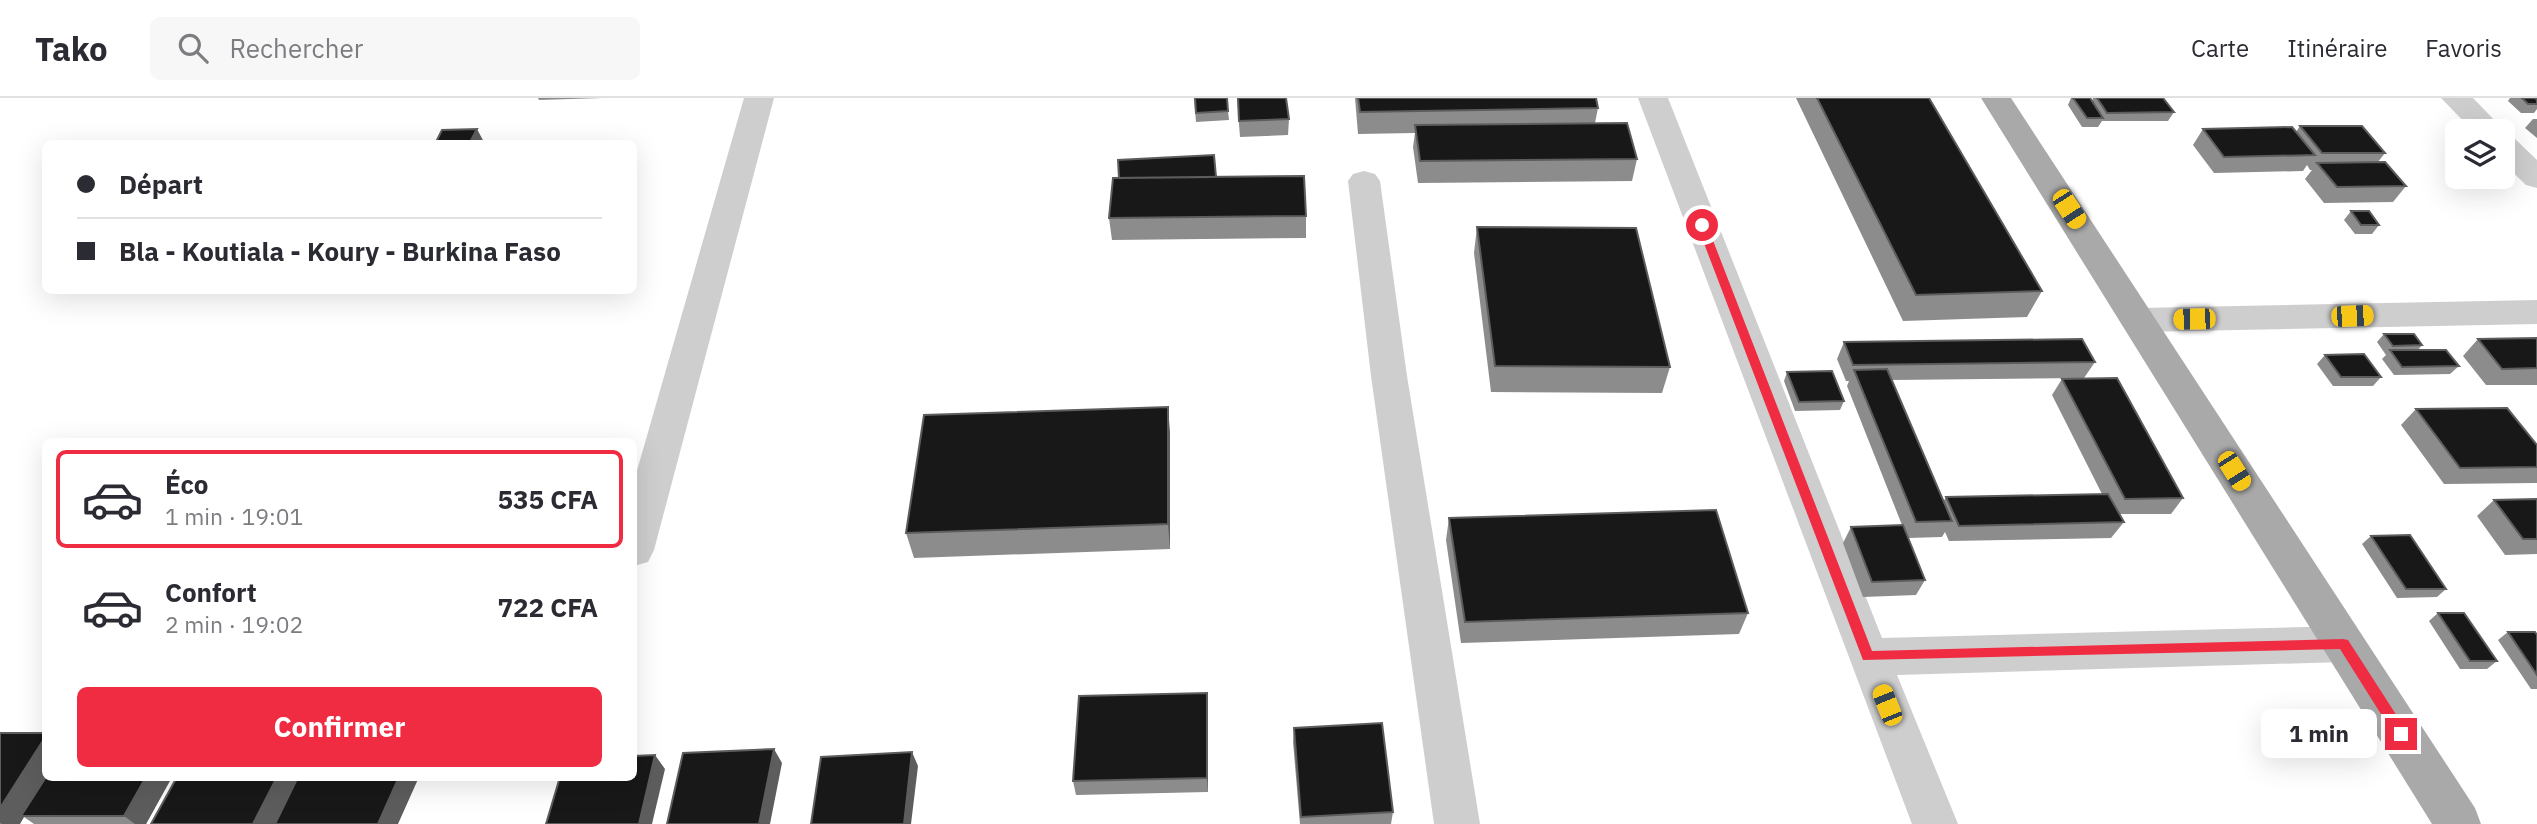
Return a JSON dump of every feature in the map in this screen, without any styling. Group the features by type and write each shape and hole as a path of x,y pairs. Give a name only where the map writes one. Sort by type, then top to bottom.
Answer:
{"main road":[{"path":"1996,98 2141,320 2458,824"}],"street":[{"path":"637,539 759,98"},
{"path":"1653,98 1935,824"},
{"path":"2456,98 2478,119"},
{"path":"2515,157 2537,178"},
{"path":"1364,181 1390,376 1457,824"},
{"path":"2141,320 2537,312"},
{"path":"1868,657 2343,644"}],"building":[{"path":"1195,98 1227,98 1228,111 1196,113"},
{"path":"1238,98 1286,98 1289,119 1239,121"},
{"path":"1358,98 1596,98 1598,108 1360,112"},
{"path":"1817,98 1929,98 2042,291 1916,295"},
{"path":"2073,98 2090,98 2103,118 2087,118"},
{"path":"2097,98 2163,98 2174,112 2107,113"},
{"path":"2522,98 2535,98 2537,104 2528,104"},
{"path":"1627,123 1637,159 1420,161 1415,125"},
{"path":"2300,126 2362,126 2385,153 2322,153"},
{"path":"2292,127 2315,155 2224,157 2203,129"},
{"path":"477,129 471,140 437,140 442,130"},
{"path":"1214,155 1216,177 1119,178 1118,160"},
{"path":"2385,162 2406,186 2337,187 2317,163"},
{"path":"1304,176 1306,216 1109,218 1113,178"},
{"path":"2351,211 2369,211 2379,225 2361,225"},
{"path":"1477,227 1636,228 1670,367 1495,366"},
{"path":"2384,334 2414,334 2422,345 2393,346"},
{"path":"2537,338 2537,368 2502,369 2478,339"},
{"path":"2082,339 2095,362 1853,365 1844,342"},
{"path":"2390,350 2446,350 2459,366 2402,367"},
{"path":"2364,354 2381,377 2341,377 2325,355"},
{"path":"1887,369 1952,521 1916,522 1854,370"},
{"path":"1832,371 1844,401 1799,402 1787,372"},
{"path":"2117,378 2183,498 2125,499 2062,379"},
{"path":"1168,407 1168,524 906,533 924,415"},
{"path":"2507,408 2537,445 2537,467 2460,468 2416,409"},
{"path":"2108,494 2124,522 1959,526 1946,497"},
{"path":"2537,499 2537,539 2523,539 2494,500"},
{"path":"1716,510 1748,613 1465,622 1449,518"},
{"path":"1903,525 1925,580 1872,582 1851,527"},
{"path":"2410,535 2446,589 2406,589 2371,536"},
{"path":"2438,613 2464,613 2497,661 2470,661"},
{"path":"2508,632 2535,632 2537,675"},
{"path":"1207,693 1207,778 1073,781 1079,696"},
{"path":"1382,723 1393,812 1301,817 1294,728"},
{"path":"0,733 42,733 42,742 0,808"},
{"path":"774,749 759,824 667,824 683,753"},
{"path":"912,752 904,824 811,824 821,757"},
{"path":"655,755 639,824 546,824 559,781 637,781 637,756"},
{"path":"43,781 144,781 124,816 21,816"},
{"path":"175,781 275,781 253,824 151,824"},
{"path":"296,781 397,781 378,824 275,824"}],"route":[{"path":"1702,225 1868,657 2343,644 2401,734"}]}
